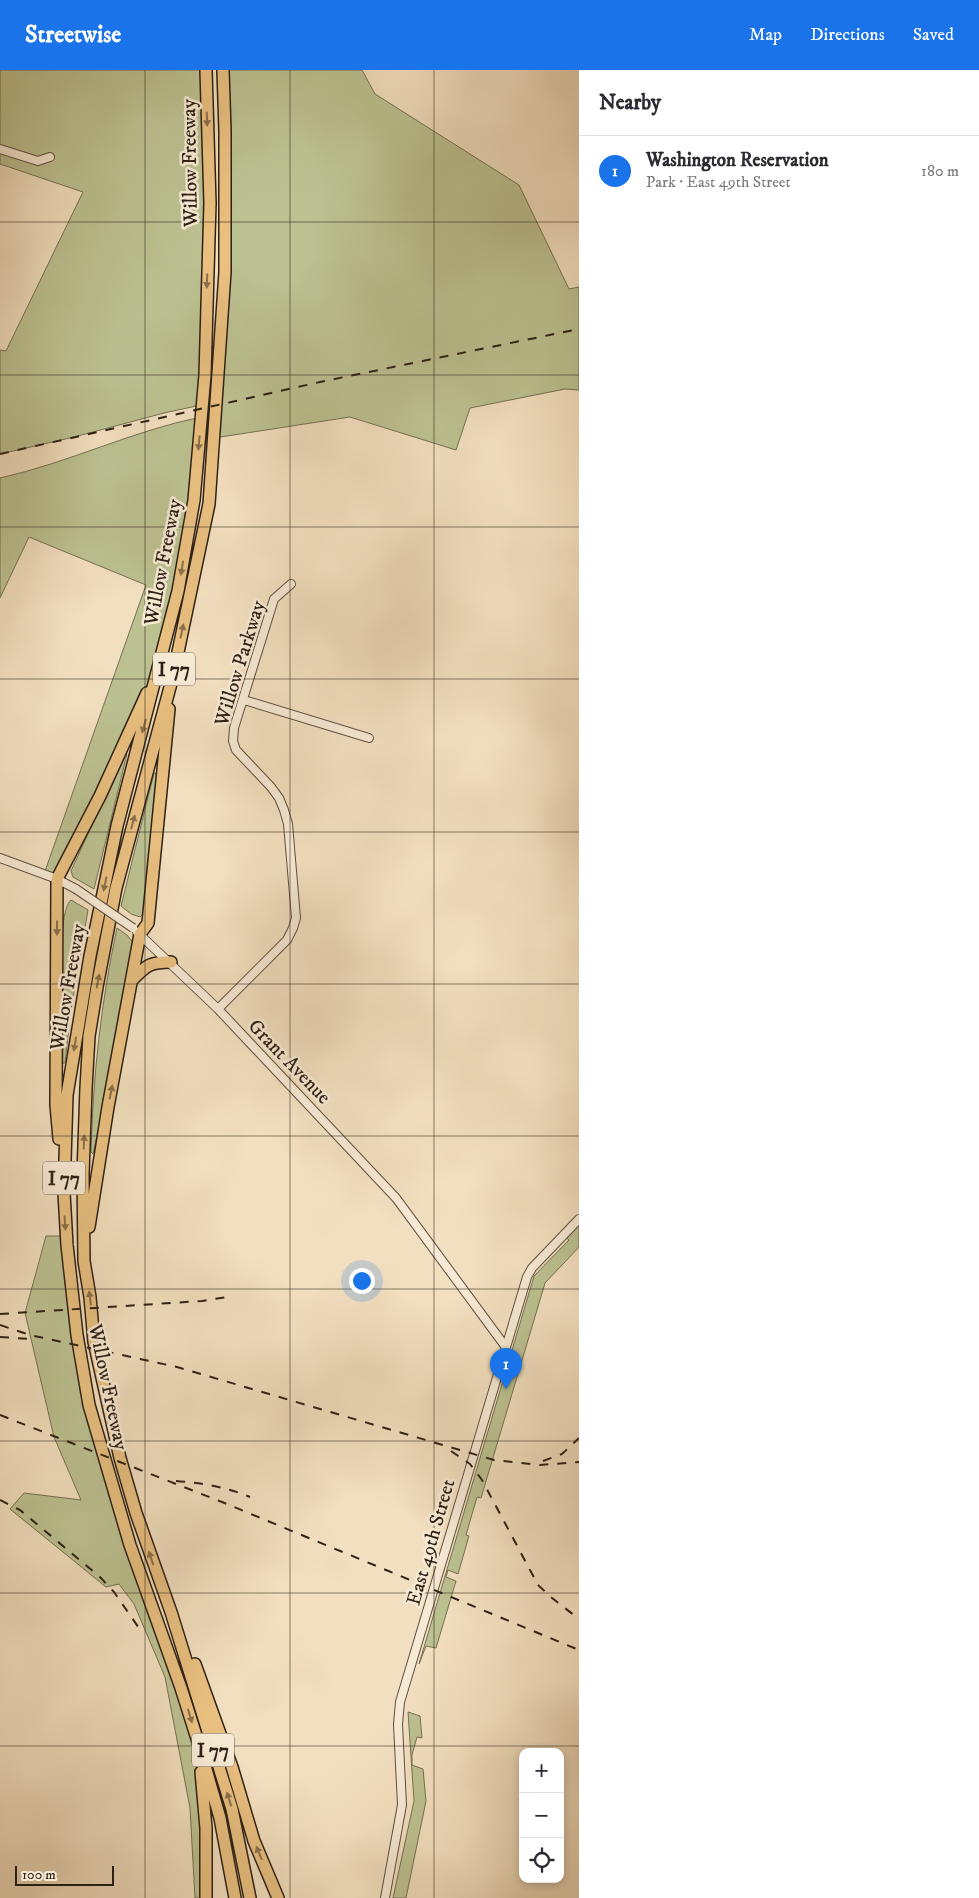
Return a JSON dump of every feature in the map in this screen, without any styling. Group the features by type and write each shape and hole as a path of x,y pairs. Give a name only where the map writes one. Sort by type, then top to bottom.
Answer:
{"highway":[{"name":"Willow Freeway","path":"206,70 210,203 204,384 194,500 178,592 117,826 90,956 67,1096 64,1193 67,1245 77,1335 89,1405 130,1544 199,1745 220,1818 235,1898"},
{"name":"Willow Freeway","path":"223,70 225,272 209,504 173,676 116,888 97,987 89,1036 86,1088 83,1174 84,1261 90,1296 94,1342 120,1458 136,1513 171,1612 232,1809 250,1898"},
{"path":"64,1193 56,1105 57,879 100,796 161,662"},
{"path":"84,1261 108,1107 133,979 136,931 148,924 173,676"},
{"path":"133,979 147,964 171,962"},
{"path":"171,1612 187,1643 210,1704 232,1767 254,1841 278,1898"},
{"path":"199,1745 206,1828 206,1898"}],"street":[{"path":"0,149 38,161 50,157"},
{"name":"Willow Parkway","path":"218,1009 287,940 294,928 296,918 288,824 284,810 271,787 234,746 233,735 274,599 291,584"},
{"path":"244,700 369,738"},
{"name":"Grant Avenue","path":"0,858 57,879 76,889 136,931 171,962 218,1009 396,1198 505,1346"},
{"name":"East 49th Street","path":"384,1898 402,1805 398,1724 400,1702 527,1277 532,1268 579,1219"}],"green space":[{"path":"0,70 206,70 210,203 201,405 0,454 0,350 6,351 83,192 0,164"},
{"path":"223,70 362,70 375,94 519,185 569,289 579,287 579,390 565,389 470,408 456,450 350,417 214,438 218,382"},
{"path":"201,417 194,500 161,662 57,879 44,874 146,585 29,537 0,598 0,478 50,464 150,430"},
{"path":"127,754 94,889 73,877 71,871 124,755"},
{"path":"154,773 158,774 144,913 140,917 131,914 121,906"},
{"path":"71,900 88,910 71,1009 65,1063 62,1063 61,950 66,909"},
{"path":"117,928 127,935 135,945 115,1055 93,1154 91,1152 96,1067 106,984"},
{"path":"579,1217 579,1247 545,1283 481,1498 477,1497 466,1535 469,1536 458,1574 448,1570 446,1577 456,1581 436,1648 426,1646 419,1664 534,1276 569,1240 564,1236"},
{"path":"46,1236 66,1236 89,1405 199,1745 206,1898 195,1898 190,1808 165,1677 134,1604 119,1584 106,1587 10,1509 24,1493 81,1500 54,1437 25,1313"},
{"path":"408,1712 420,1716 422,1738 417,1737 412,1755 412,1765 423,1769 426,1801 406,1898 393,1898 414,1801"}],"railway":[{"path":"0,454 320,382 579,329"},
{"path":"0,1314 202,1301 233,1296"},
{"path":"0,1325 30,1335 177,1367 494,1460 540,1465 579,1462"},
{"path":"0,1337 29,1339"},
{"path":"0,1415 222,1502 579,1650"},
{"path":"543,1461 562,1454 579,1438"},
{"path":"451,1451 470,1464 482,1480 538,1585 579,1619"},
{"path":"176,1481 214,1486 250,1497"},
{"path":"0,1500 20,1510 100,1577 114,1592 141,1631"}],"place":[{"name":"Washington Reservation","path":"506,1389"}]}
